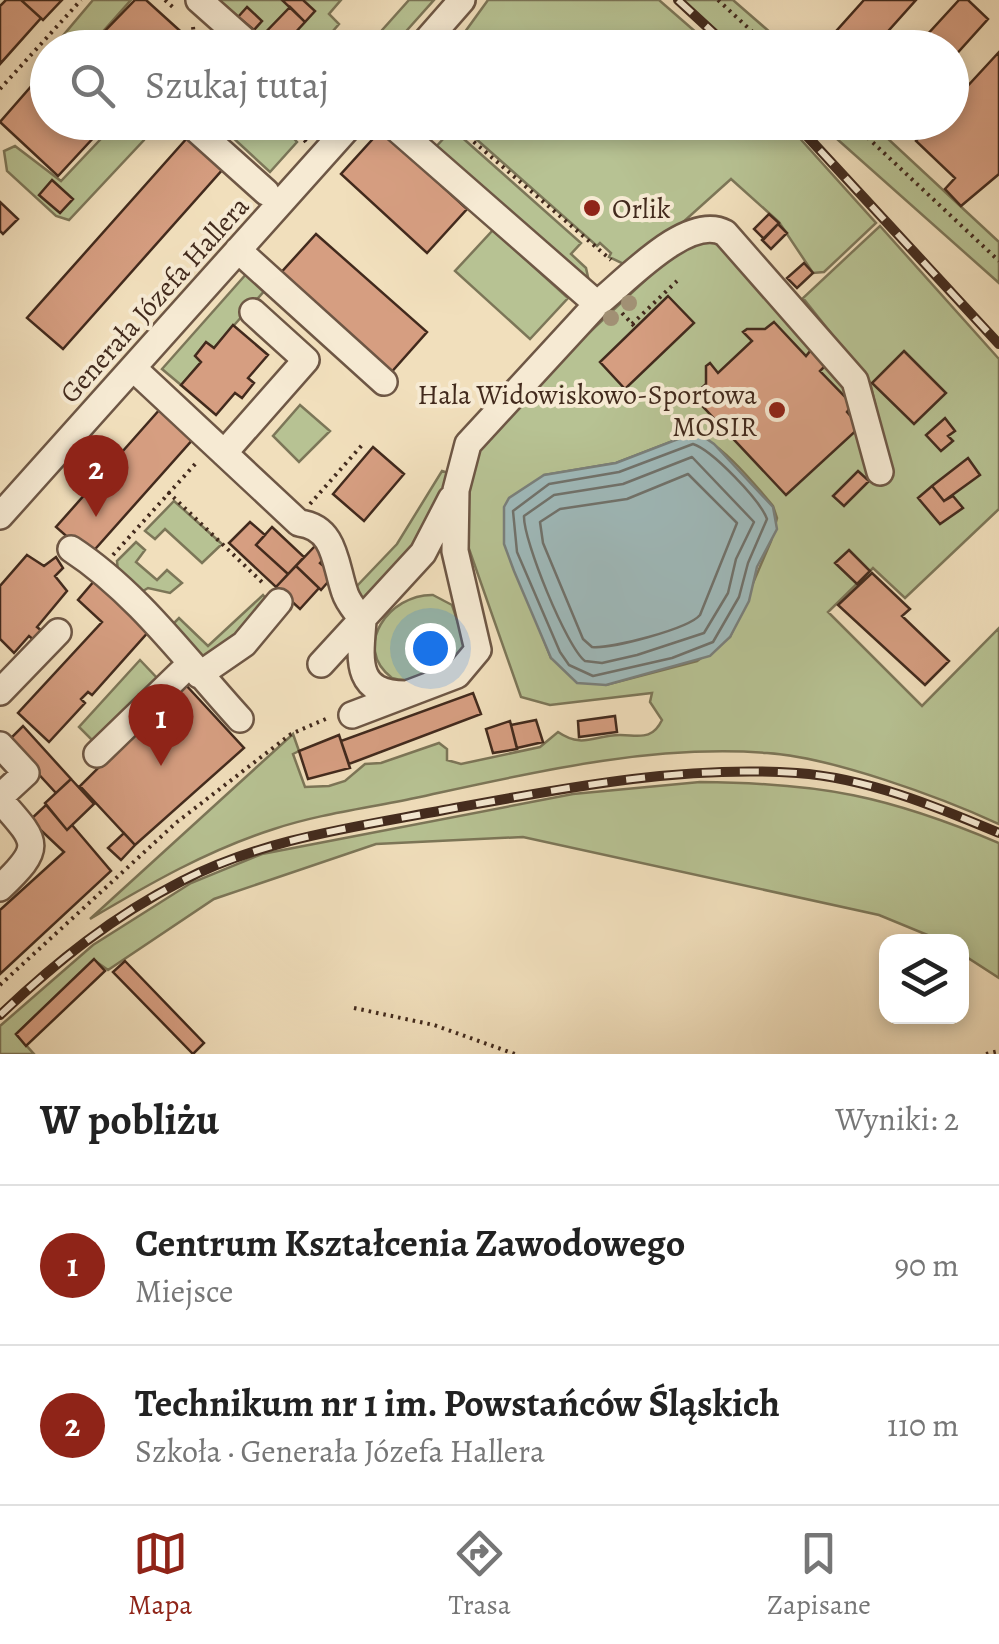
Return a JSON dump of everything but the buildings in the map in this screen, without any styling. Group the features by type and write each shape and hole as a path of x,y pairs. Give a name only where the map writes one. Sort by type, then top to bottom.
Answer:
{"street":[{"path":"200,0 233,30"},
{"path":"436,30 462,0"},
{"path":"208,140 266,192"},
{"name":"Generała Józefa Hallera","path":"0,516 333,140"},
{"path":"410,140 597,304"},
{"path":"321,664 423,552 456,490 468,444 597,304 684,234 706,228 725,233 859,388 880,472"},
{"path":"238,250 384,382"},
{"path":"253,312 306,360"},
{"path":"219,448 330,334"},
{"path":"133,368 299,523 311,524 321,532 337,558 345,594 363,621 358,654 365,675 380,691 406,694"},
{"path":"352,714 457,675 478,650 459,580 456,490"},
{"path":"71,550 101,569 240,719"},
{"path":"97,754 195,669 244,644 279,602"},
{"path":"6,697 58,632"},
{"path":"0,745 26,773 0,798 30,834 34,847 30,860 0,888"}],"path":[{"path":"54,30 81,0"},
{"path":"719,1 750,30"},
{"path":"0,89 30,56"},
{"path":"471,140 603,256 637,272"},
{"path":"870,140 999,261"},
{"path":"632,324 677,281"},
{"path":"305,510 363,444"},
{"path":"109,559 168,492 219,448"},
{"path":"168,492 224,542 279,602"},
{"path":"0,985 178,822 291,734 323,719 352,714"},
{"path":"354,1008 434,1025 515,1054"},
{"path":"986,1054 999,1051"}],"green space":[{"path":"93,0 131,0 104,30 68,30"},
{"path":"219,0 341,0 329,14 339,24 334,30 253,30"},
{"path":"409,0 434,0 407,30 382,30"},
{"path":"488,0 659,0 693,30 466,30"},
{"path":"678,0 733,0 767,30 712,30"},
{"path":"100,140 144,140 69,220 56,216 7,171 4,151 15,146 61,181"},
{"path":"235,140 295,140 270,172"},
{"path":"442,140 465,140 581,243 571,254 586,268 590,286 433,150"},
{"path":"477,140 801,140 876,223 824,272 813,273 779,222 731,179 632,268 609,257 611,253 600,243 597,246"},
{"path":"838,140 889,140 999,242 999,283"},
{"path":"880,226 999,359 999,509 905,598 873,568 828,612 922,706 999,628 999,824 885,780 793,756 723,751 634,757 546,770 291,824 202,857 90,919 293,734 299,751 293,754 305,787 345,781 365,764 381,763 439,743 447,749 447,760 461,764 540,747 558,732 582,740 654,731 662,720 650,702 652,693 550,705 521,697 468,546 467,488 477,448 579,342 683,245 711,236 851,388 889,464 870,382 803,298","holes":["691,434 701,437 747,475 773,506 777,518 730,637 697,661 606,685 551,658 527,597 544,475 616,463"]},
{"path":"493,230 568,298 530,339 455,271"},
{"path":"248,272 266,289 214,348 206,343 201,362 181,385 162,369"},
{"path":"300,405 330,431 299,462 273,436"},
{"path":"442,471 452,474 418,551 364,608 356,587 397,544"},
{"path":"174,501 222,544 202,563 165,529 155,539 145,531"},
{"path":"136,542 145,550 136,562 157,580 167,570 182,583 170,593 148,588 138,594 118,571 117,561"},
{"path":"263,595 270,603 206,664 169,628 179,618 208,646"},
{"path":"433,595 452,605 466,646 453,661 434,673 412,679 392,678 375,652 381,624 402,603"},
{"path":"140,660 158,679 93,741 79,727"},
{"path":"700,782 819,789 888,803 999,843 999,978 969,959 969,934 925,934 879,915 523,837 376,844 214,899 108,970 94,960 16,1034 34,1054 0,1054 0,1026 93,945 191,883 262,854 573,794"}],"water":[{"path":"691,434 701,435 714,444 773,507 777,529 757,567 749,601 730,637 710,656 606,685 577,683 551,658 514,571 504,544 504,507 509,498 544,475 616,463"}],"railway":[{"path":"678,0 710,30"},
{"path":"811,140 999,344"},
{"path":"0,1015 109,925 182,881 277,845 377,822 575,787 752,771 823,776 875,787 999,833"}],"place":[{"name":"Orlik","path":"592,208"},
{"name":"Hala Widowiskowo-Sportowa MOSIR","path":"777,410"},
{"name":"Technikum nr 1 im. Powstańców Śląskich","path":"96,517"},
{"name":"Centrum Kształcenia Zawodowego","path":"161,766"}]}
